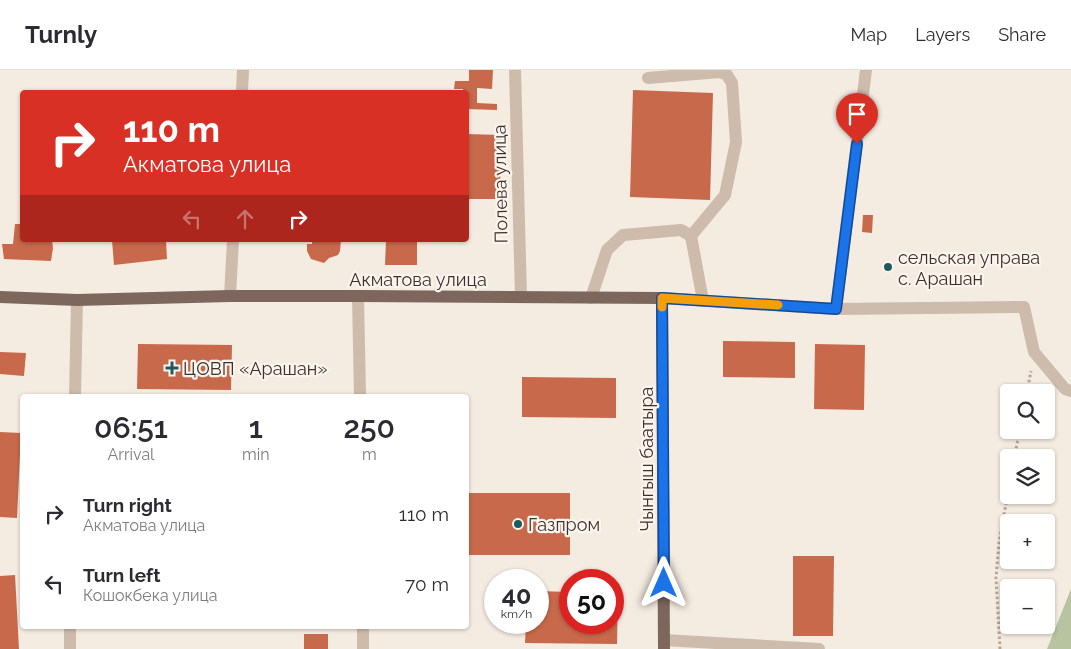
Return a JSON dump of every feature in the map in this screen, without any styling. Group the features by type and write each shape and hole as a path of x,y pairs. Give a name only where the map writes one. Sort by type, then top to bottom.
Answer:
{"main road":[{"name":"Акматова улица","path":"0,297 77,300 230,296 662,298"},
{"name":"Чынгыш баатыра","path":"662,298 664,645"}],"street":[{"path":"242,90 243,70"},
{"name":"Полева улица","path":"515,70 521,297"},
{"path":"836,309 866,70"},
{"path":"648,78 720,72 727,75 732,83 736,142 725,195 691,236"},
{"path":"591,298 607,250 622,235 681,230 691,236 703,301"},
{"path":"230,296 233,242"},
{"path":"358,296 360,394"},
{"name":"Акматова улица","path":"662,298 836,309 1024,307 1034,352 1065,389 1071,391"},
{"path":"75,394 77,300"},
{"path":"70,629 70,649"},
{"path":"363,629 363,649"},
{"path":"664,645 819,649"}],"path":[{"path":"1000,649 996,578 999,542 1006,504"}],"green space":[{"path":"1071,589 1071,649 1047,649 1053,634 1055,634 1055,629"}],"building":[{"path":"469,70 493,70 492,89 477,88 477,103 497,104 497,110 469,109 469,90 454,89 455,81 469,81"},
{"path":"633,90 713,93 710,200 630,197"},
{"path":"469,134 501,135 500,199 469,199"},
{"path":"863,215 873,215 872,233 862,232"},
{"path":"15,224 20,224 20,242 52,242 51,261 4,259 2,244 13,244"},
{"path":"112,242 166,242 167,259 114,265"},
{"path":"312,242 341,242 338,255 329,258 324,263 311,259 307,251 307,244 312,244"},
{"path":"386,242 417,242 417,265 385,265"},
{"path":"723,341 795,342 795,378 723,377"},
{"path":"138,344 232,345 231,390 137,389"},
{"path":"815,344 865,345 864,410 814,409"},
{"path":"0,352 26,353 24,376 0,374"},
{"path":"522,377 616,378 616,418 522,417"},
{"path":"0,432 20,433 17,518 0,517"},
{"name":"Газпром","path":"469,493 570,493 570,555 469,555"},
{"path":"793,556 834,556 833,636 793,636"},
{"path":"15,575 19,649 0,649 0,576"},
{"path":"549,591 559,592 559,634 617,634 617,644 525,643 525,634 549,634"},
{"path":"304,634 328,634 328,649 304,649"}],"slow traffic":[{"path":"662,307 662,298 778,305"}],"place":[{"name":"сельская управа с. Арашан","path":"888,267"},
{"name":"ЦОВП «Арашан»","path":"172,368"},
{"name":"Газпром","path":"518,524"}],"route":[{"path":"664,583 662,298 836,309 857,144"}]}
